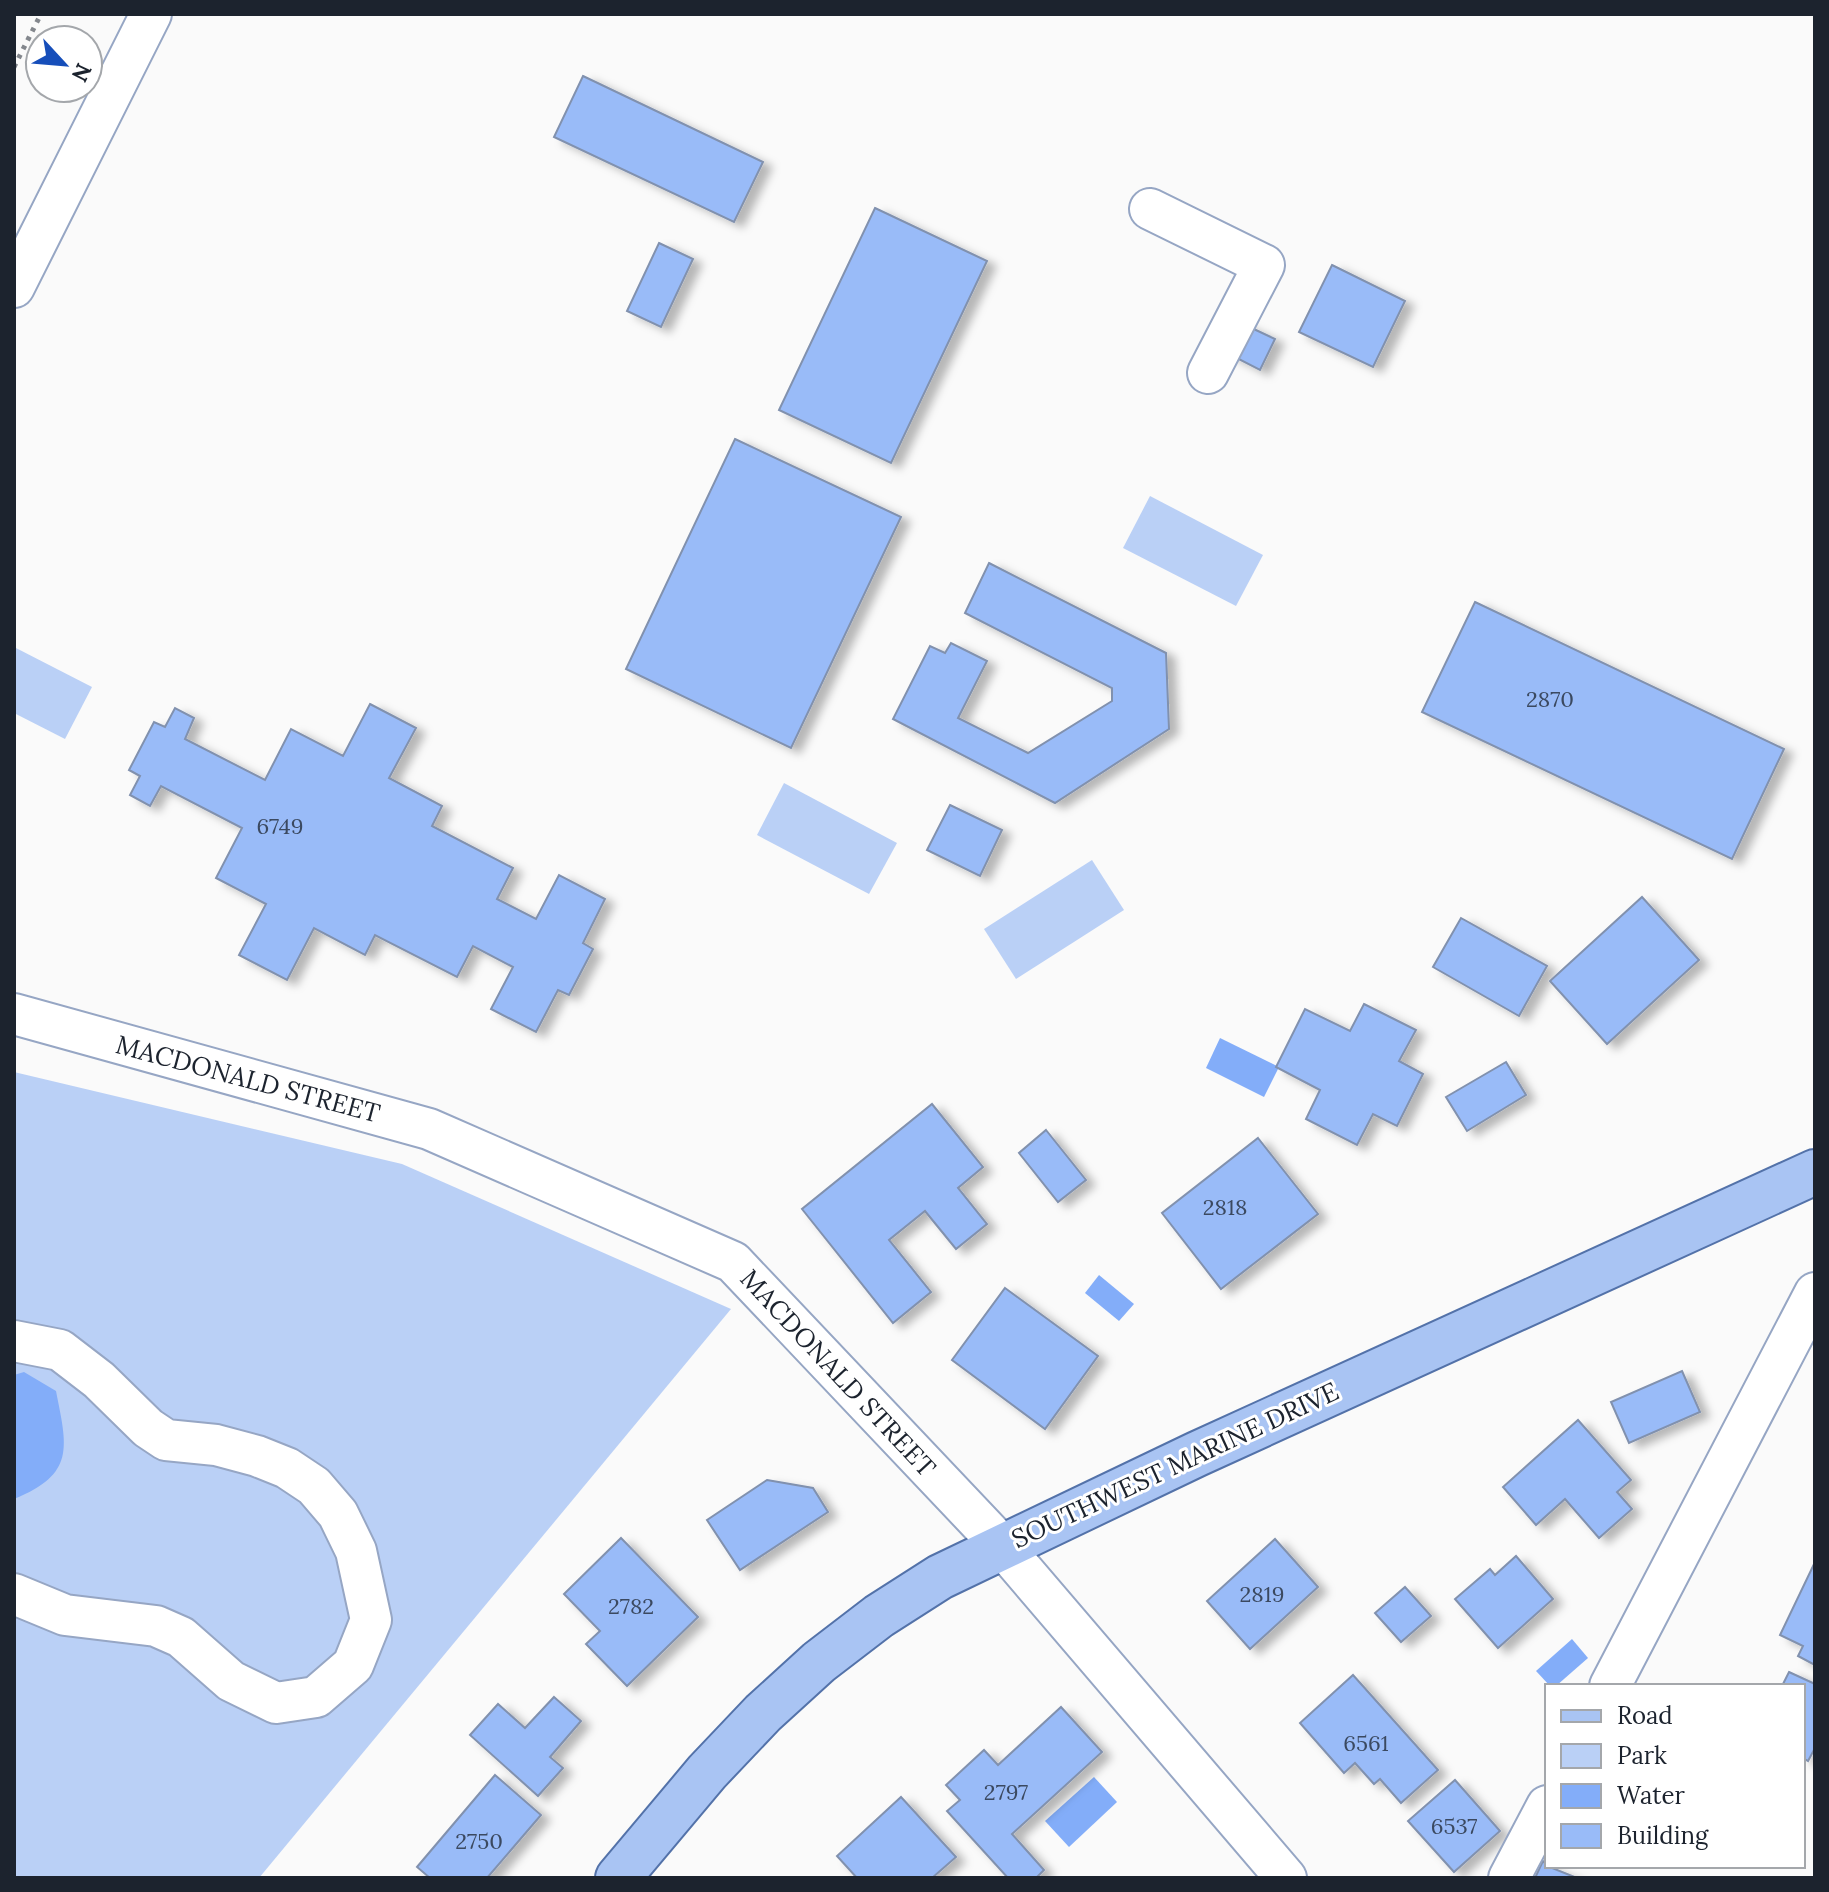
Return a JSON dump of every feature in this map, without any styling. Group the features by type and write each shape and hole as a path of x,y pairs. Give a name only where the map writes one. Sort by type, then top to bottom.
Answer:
{"main road":[{"name":"SOUTHWEST MARINE DRIVE","path":"618,1878 707,1772 763,1713 819,1662 879,1616 940,1577 1815,1172"}],"street":[{"path":"14,287 151,14"},
{"path":"1150,209 1264,265 1208,373"},
{"name":"MACDONALD STREET","path":"14,1014 429,1129 733,1262 1002,1546 1286,1878"},
{"path":"1611,1684 1815,1293"},
{"path":"14,1341 60,1350 99,1380 148,1428 166,1440 216,1445 257,1456 287,1468 314,1486 338,1514 356,1551 371,1620 353,1665 316,1697 276,1703 231,1681 181,1637 169,1632 123,1620 65,1615 14,1594"},
{"path":"1509,1878 1545,1810"}],"path":[{"path":"14,67 41,14"}],"green space":[{"path":"1150,496 1263,555 1236,606 1123,548"},
{"path":"14,647 92,687 65,739 14,713"},
{"path":"784,783 897,843 869,894 757,835"},
{"path":"1092,860 1124,910 1016,979 984,929"},
{"path":"14,1072 402,1164 731,1309 259,1878 14,1878"}],"water":[{"path":"1220,1038 1279,1067 1264,1097 1206,1068"},
{"path":"1099,1275 1134,1304 1119,1321 1085,1293"},
{"path":"24,1372 56,1391 64,1443 57,1469 34,1489 14,1499 14,1375"},
{"path":"1572,1639 1588,1658 1558,1684 1548,1684 1536,1671"},
{"path":"1094,1777 1117,1802 1069,1847 1045,1821"}],"building":[{"path":"583,76 763,162 734,222 554,137"},
{"path":"875,208 987,261 891,463 779,410"},
{"path":"659,243 693,259 661,327 627,311"},
{"path":"1332,265 1405,301 1373,367 1299,332"},
{"path":"1241,323 1275,339 1260,370 1227,353"},
{"path":"735,439 901,517 791,748 626,669"},
{"path":"989,563 1166,653 1169,729 1055,803 893,719 930,646 945,653 951,643 987,661 958,718 1028,753 1112,701 1112,688 965,613"},
{"path":"1475,602 1784,749 1732,859 1422,712"},
{"path":"370,704 416,728 389,778 442,806 432,826 513,868 497,899 536,919 559,875 605,899 583,943 593,949 569,995 558,990 536,1032 491,1009 513,967 473,946 457,977 375,935 365,955 314,928 287,980 239,955 266,904 216,878 242,828 161,786 150,806 130,795 140,776 129,770 154,722 165,727 175,708 194,718 185,739 265,780 291,729 343,756"},
{"path":"950,805 1002,830 980,876 927,850"},
{"path":"1642,897 1699,960 1607,1044 1550,981"},
{"path":"1461,918 1547,966 1519,1016 1433,967"},
{"path":"1364,1004 1416,1030 1399,1061 1423,1074 1397,1126 1373,1114 1357,1145 1306,1119 1320,1090 1276,1067 1305,1009 1350,1031"},
{"path":"1506,1062 1526,1095 1467,1131 1446,1097"},
{"path":"932,1104 983,1167 958,1188 987,1224 956,1249 925,1211 889,1240 931,1292 893,1323 802,1209"},
{"path":"1046,1130 1086,1180 1058,1202 1019,1153"},
{"path":"1258,1138 1318,1214 1221,1289 1162,1213"},
{"path":"1005,1288 1098,1356 1045,1429 952,1360"},
{"path":"1682,1371 1700,1412 1629,1443 1611,1402"},
{"path":"1578,1420 1631,1480 1617,1492 1632,1509 1599,1538 1565,1499 1536,1525 1503,1487"},
{"path":"767,1480 813,1488 828,1512 740,1570 707,1520"},
{"path":"621,1538 698,1617 627,1686 586,1644 600,1631 564,1594"},
{"path":"1275,1539 1318,1587 1250,1649 1207,1601"},
{"path":"1516,1556 1553,1599 1498,1648 1455,1599 1490,1569 1495,1575"},
{"path":"1815,1562 1815,1665 1798,1656 1803,1646 1780,1635"},
{"path":"1405,1587 1431,1616 1401,1642 1375,1613"},
{"path":"1789,1672 1815,1684 1815,1748 1808,1761 1805,1759 1805,1684 1783,1684"},
{"path":"1353,1675 1438,1770 1401,1803 1380,1779 1374,1784 1355,1763 1344,1773 1300,1723"},
{"path":"554,1697 581,1721 550,1757 563,1768 538,1796 470,1735 498,1704 525,1728"},
{"path":"1061,1707 1102,1752 1012,1834 1044,1870 1036,1878 1008,1878 947,1811 960,1800 946,1785 984,1750 998,1765"},
{"path":"495,1775 541,1815 487,1878 430,1878 417,1867"},
{"path":"1455,1780 1500,1831 1454,1872 1408,1821"},
{"path":"901,1797 956,1857 932,1878 857,1878 837,1856"},
{"path":"1543,1861 1545,1868 1577,1878 1535,1878"}]}
